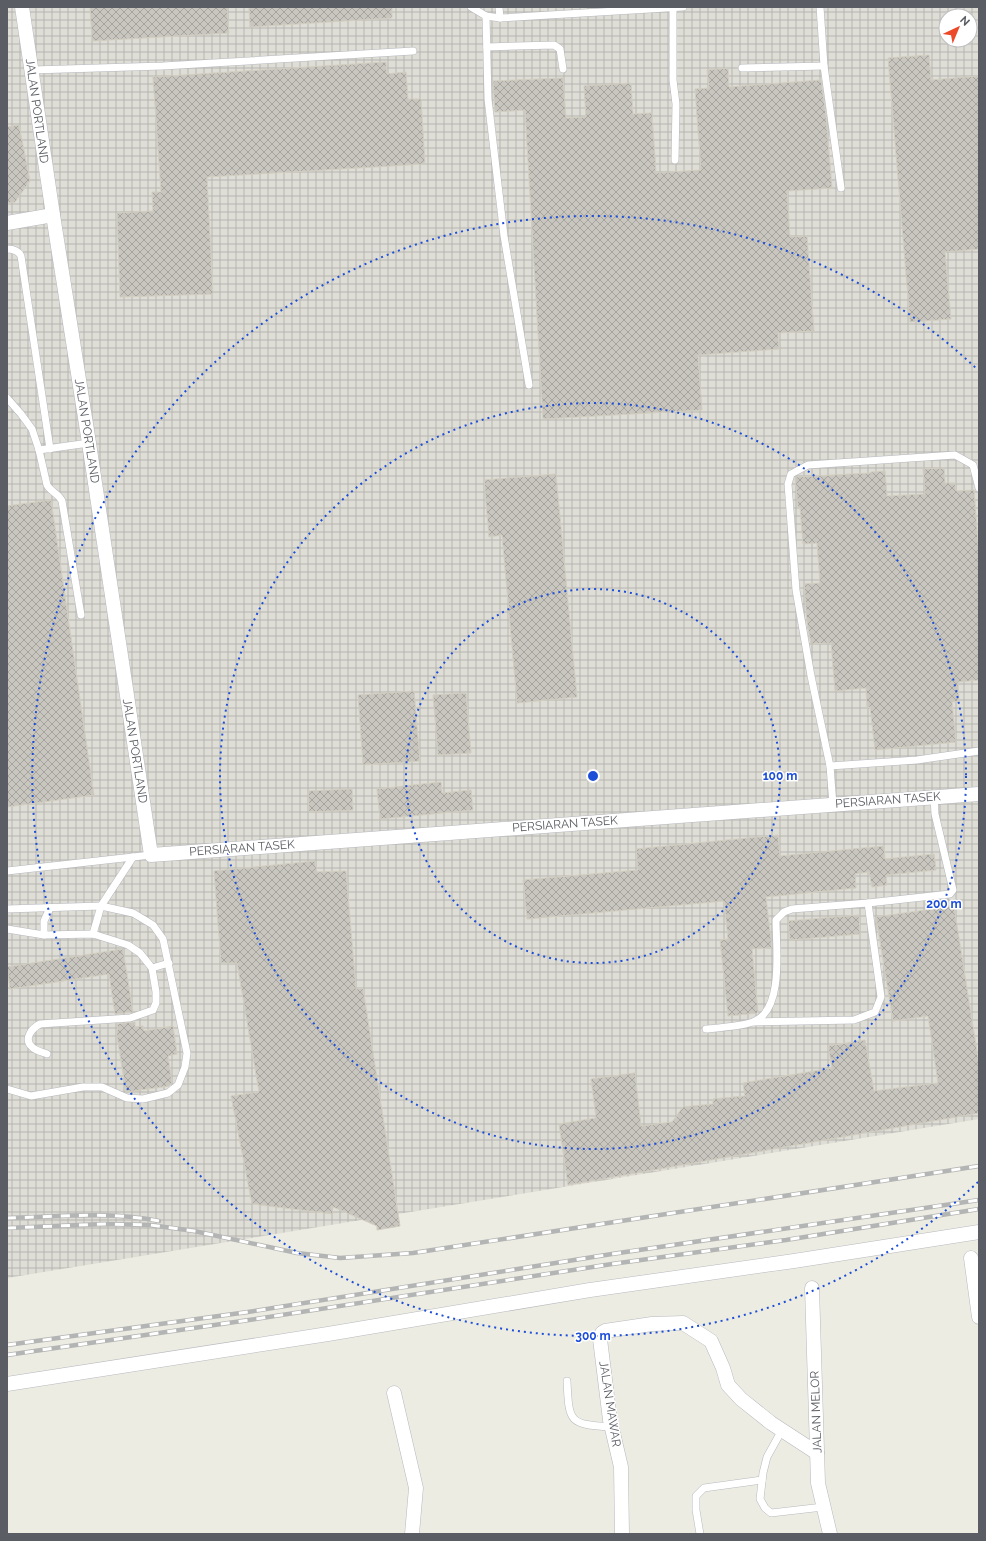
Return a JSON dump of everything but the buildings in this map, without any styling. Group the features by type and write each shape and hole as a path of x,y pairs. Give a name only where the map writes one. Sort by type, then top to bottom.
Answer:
{"street":[{"name":"JALAN PORTLAND","path":"22,7 151,855"},
{"path":"7,223 53,215"},
{"name":"PERSIARAN TASEK","path":"151,855 979,794"},
{"path":"7,1384 328,1334 590,1290 794,1261 979,1232"},
{"path":"971,1258 979,1317"},
{"name":"JALAN MELOR","path":"812,1288 818,1483 830,1534"},
{"name":"JALAN MAWAR","path":"622,1534 621,1467 611,1427 600,1339 605,1330 652,1324 683,1323 711,1341 723,1368 728,1385 741,1400 817,1453"},
{"path":"394,1393 416,1488 412,1534"}],"lane":[{"path":"471,7 486,16 500,18 683,7"},
{"path":"498,7 500,18"},
{"path":"820,7 824,66 841,188"},
{"path":"673,8 674,80 676,104 675,160"},
{"path":"486,16 488,100 504,236 529,385"},
{"path":"487,47 554,45 560,49 563,69"},
{"path":"32,70 163,66 413,51"},
{"path":"742,68 824,66"},
{"path":"7,249 12,249 19,253 20,256 50,449"},
{"path":"7,398 32,429 39,450 46,485 62,501 81,615"},
{"path":"39,450 89,443"},
{"path":"833,805 830,766 811,676 796,590 788,484 791,474 808,465 955,455 973,465 979,488"},
{"path":"830,766 916,760 979,752"},
{"path":"754,1022 766,1013 771,1005 776,986 776,920 784,912 792,909 868,904 950,894 953,890 935,814 934,797"},
{"path":"7,870 151,855"},
{"path":"93,934 101,906 133,857"},
{"path":"706,1030 754,1022 854,1020 875,1012 881,997 868,904"},
{"path":"7,910 101,906 133,913 153,925 163,939 187,1053 185,1067 178,1085 168,1093 143,1100 127,1098 102,1087 83,1087 32,1096 7,1089"},
{"path":"44,935 44,921 50,908"},
{"path":"7,930 44,935 93,934 128,945 140,953 152,968 156,998 156,1003 152,1010 130,1018 40,1024 30,1031 28,1042 36,1050 47,1054"},
{"path":"152,968 169,963"},
{"path":"567,1382 568,1408 572,1418 581,1423 611,1427"},
{"path":"782,1430 767,1456 760,1499 765,1508 771,1513 824,1507"},
{"path":"700,1534 696,1510 696,1496 704,1488 762,1480"}],"shaded area":[{"path":"7,7 979,7 979,1119 7,1278"}],"railway":[{"path":"7,1228 105,1224 150,1225 194,1231 297,1253 340,1258 413,1253 979,1166"},
{"path":"7,1345 248,1312 612,1254 979,1200"},
{"path":"7,1355 249,1320 612,1264 786,1240 979,1209"},
{"path":"7,1218 102,1215 159,1221"}]}
